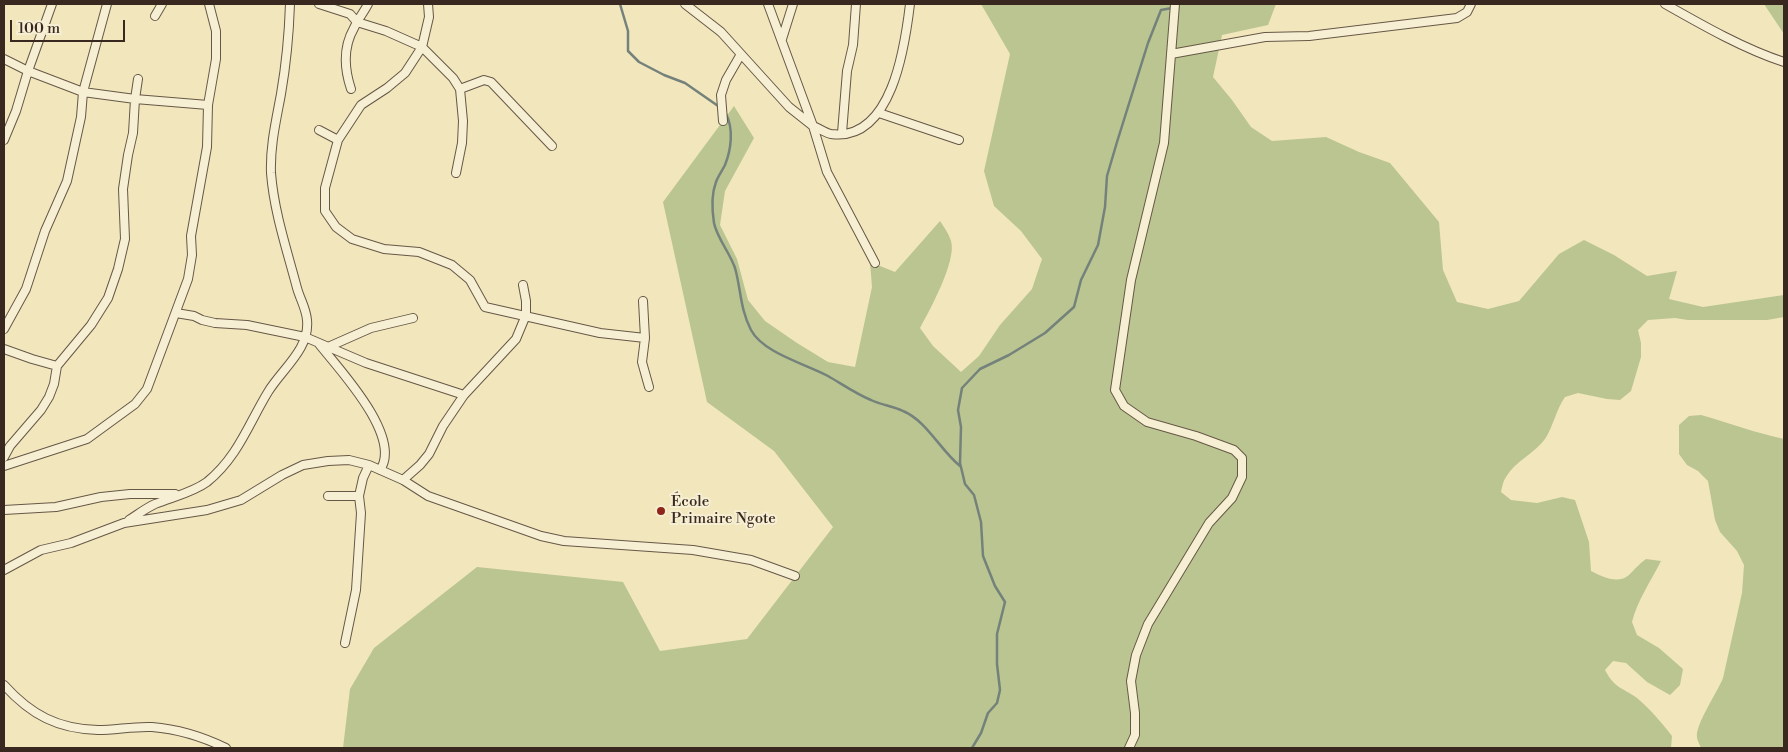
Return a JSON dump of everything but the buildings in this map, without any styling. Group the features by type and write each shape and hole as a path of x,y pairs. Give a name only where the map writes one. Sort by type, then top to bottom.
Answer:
{"street":[{"path":"4,140 16,111 52,4"},
{"path":"4,329 26,289 45,231 67,181 81,117 83,92 107,4"},
{"path":"155,16 162,4"},
{"path":"4,466 87,439 135,404 146,389 188,279 192,255 191,236 207,147 208,105 216,59 216,31 209,4"},
{"path":"124,523 154,504 183,494 206,482 230,458 244,438 269,390 295,358 305,337 308,322 306,309 299,293 277,210 271,161 274,128 281,92 290,4"},
{"path":"319,4 350,14 357,22 422,48 453,78 460,89 463,136 456,172"},
{"path":"351,88 344,57 357,22 368,4"},
{"path":"428,4 429,17 422,48 405,73 387,88 361,104 338,140 325,188 326,211 336,228 352,239 384,249 419,252 452,265 470,280 485,307 600,333 645,338"},
{"path":"685,4 721,32 789,107 813,126 830,134 854,131 878,113 894,86 907,34 910,4"},
{"path":"768,4 813,126 827,172 875,263"},
{"path":"782,39 793,4"},
{"path":"842,133 847,71 853,45 856,4"},
{"path":"1129,748 1135,735 1135,713 1131,681 1136,655 1148,624 1209,523 1232,498 1242,478 1242,458 1234,450 1196,436 1147,422 1124,406 1115,390 1131,280 1164,144 1175,4"},
{"path":"1171,54 1266,37 1319,35 1457,18 1467,12 1471,4"},
{"path":"1665,4 1698,23 1765,56 1784,62"},
{"path":"723,121 721,94 726,80 741,54"},
{"path":"4,59 28,71 83,92 135,99 208,105"},
{"path":"4,457 10,446 49,398 57,366 91,325 108,298 118,269 125,239 123,189 133,133 138,79"},
{"path":"460,89 484,80 491,82 552,146"},
{"path":"878,113 959,140"},
{"path":"319,130 338,140"},
{"path":"403,480 429,454 443,426 464,394 516,339 526,315 523,285"},
{"path":"643,301 645,338 642,362 649,387"},
{"path":"176,313 215,323 247,326 305,337 366,363 464,394"},
{"path":"328,347 371,328 413,318"},
{"path":"318,343 362,398 374,418 382,437 385,451 385,460 380,470"},
{"path":"4,349 57,366"},
{"path":"4,570 40,550 70,543 124,523 207,510 241,500 282,475 303,466 328,461 349,460 369,465 403,480 428,496 541,536 564,541 694,550 751,560 795,576"},
{"path":"344,643 356,590 360,513 359,496 363,478 369,465"},
{"path":"4,510 56,507 101,497 130,494 183,494"},
{"path":"328,496 359,496"},
{"path":"4,686 32,712 56,724 74,728 100,730 152,727 173,730 210,740 226,748"}],"green space":[{"path":"981,4 1276,4 1268,25 1222,35 1213,77 1251,127 1272,141 1326,137 1390,163 1439,222 1443,270 1457,302 1488,309 1519,301 1559,254 1584,240 1614,255 1647,276 1677,271 1669,299 1703,307 1784,295 1784,317 1767,320 1688,320 1675,318 1648,320 1638,330 1641,343 1641,357 1631,391 1620,400 1578,393 1565,397 1545,439 1510,471 1502,486 1501,492 1511,500 1537,503 1562,497 1575,500 1589,542 1591,571 1595,573 1610,579 1620,579 1629,575 1646,559 1661,561 1641,599 1632,622 1637,635 1659,648 1683,669 1680,685 1670,695 1647,682 1626,663 1613,661 1605,670 1616,684 1637,698 1660,721 1672,736 1671,748 343,748 350,689 374,648 477,567 623,582 660,651 747,639 833,527 774,451 707,402 663,202 734,106 754,138 725,191 720,225 737,259 748,300 765,321 797,343 828,362 855,367 872,287 870,262 895,272 940,221 951,241 950,260 942,285 920,328 933,346 961,372 979,356 1000,325 1032,289 1042,259 1021,231 994,206 984,171 1010,54"},
{"path":"1764,4 1784,4 1784,34"},
{"path":"1701,415 1784,439 1784,748 1701,748 1697,738 1697,732 1703,716 1723,678 1742,593 1744,565 1737,551 1720,532 1715,520 1708,481 1698,471 1687,465 1679,454 1679,425 1689,416"}],"waterway":[{"path":"620,4 628,31 628,51 639,62 685,83 721,108"},
{"path":"972,748 981,733 988,713 997,703 1000,690 997,664 997,634 1005,602 995,586 983,556 981,522 974,495 965,484 960,463 961,427 958,410 962,388 980,369 1009,355 1045,333 1074,307 1081,280 1098,245 1105,207 1107,176 1148,43 1161,10 1172,8"},
{"path":"726,114 731,133 730,146 725,165 714,187 712,202 713,218 718,234 735,268 743,307 751,330 765,345 786,357 828,376 865,398 899,409 912,416 960,466"}],"place":[{"name":"École Primaire Ngote","path":"661,511"}]}
